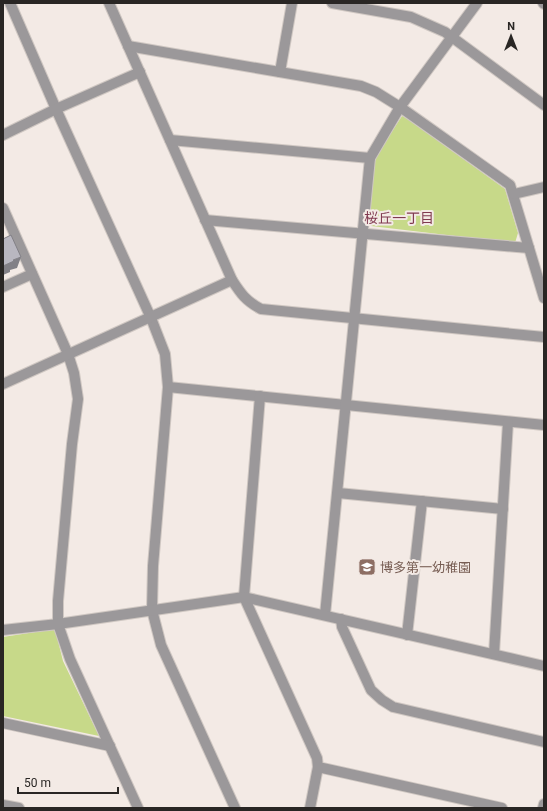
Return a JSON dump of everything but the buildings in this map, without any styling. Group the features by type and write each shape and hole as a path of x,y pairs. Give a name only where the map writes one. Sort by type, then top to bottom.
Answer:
{"street":[{"path":"10,3 56,109 151,318 165,354 168,387 153,566 152,610 162,645 235,808"},
{"path":"109,3 232,280 242,296 250,303 261,309 544,337"},
{"path":"280,72 292,3"},
{"path":"332,3 411,17 445,32 544,105"},
{"path":"326,615 370,158 400,107 477,3"},
{"path":"128,46 361,86 376,92 400,107 510,185 514,194 544,298"},
{"path":"3,135 56,109 140,72"},
{"path":"170,140 370,158"},
{"path":"514,194 544,187"},
{"path":"3,208 68,354 74,373 78,399 72,444 58,601 58,624 70,659 138,808"},
{"path":"205,220 529,248"},
{"path":"3,286 32,274"},
{"path":"3,394 4,383 151,318 232,280"},
{"path":"168,387 544,425"},
{"path":"260,396 244,597 317,758 318,766 310,808"},
{"path":"494,654 508,422"},
{"path":"338,493 503,509"},
{"path":"407,635 422,501"},
{"path":"3,630 58,624 244,597 544,666"},
{"path":"341,619 342,627 371,690 393,707 544,742"},
{"path":"3,723 110,746"},
{"path":"318,766 502,808"},
{"path":"543,808 544,804"},
{"path":"3,805 19,808"}],"green space":[{"path":"402,116 505,189 518,233 515,243 371,226 368,221 374,159"},
{"path":"55,629 63,661 99,736 3,716 3,637"}],"place":[{"name":"博多第一幼稚園","path":"367,567"}],"district":[{"name":"桜丘一丁目","path":"399,218"}]}
